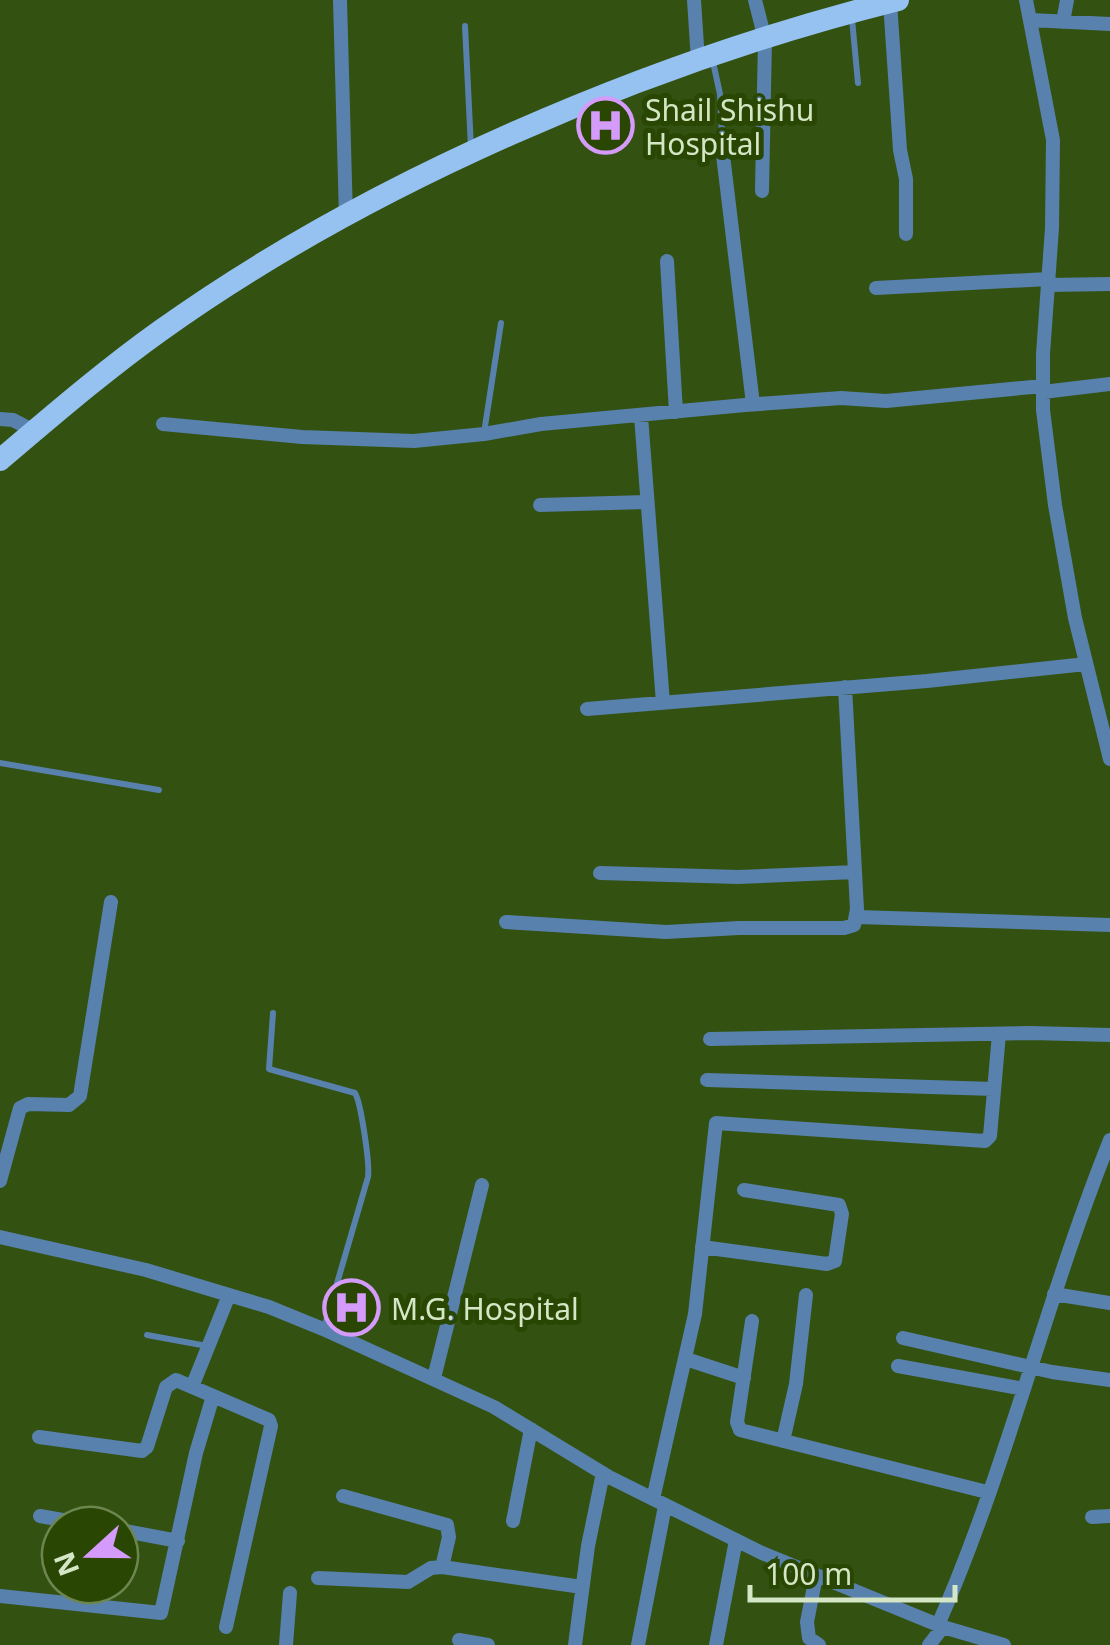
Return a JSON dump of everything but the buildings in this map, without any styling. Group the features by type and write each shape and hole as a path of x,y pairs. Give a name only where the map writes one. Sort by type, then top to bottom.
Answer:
{"highway":[{"path":"0,460 160,331 346,218 472,154 602,96 852,11 894,1"}],"street":[{"path":"340,0 346,218"},
{"path":"694,0 705,59"},
{"path":"756,0 765,40 762,191"},
{"path":"1026,0 1053,140 1043,389 1055,505 1086,664 1110,759"},
{"path":"1063,22 1067,0"},
{"path":"894,1 906,234"},
{"path":"1030,20 1110,24"},
{"path":"723,155 753,404"},
{"path":"667,262 676,412"},
{"path":"876,288 1048,282 1110,284"},
{"path":"163,424 414,441 541,424 753,404 841,398 886,401 1110,384"},
{"path":"642,416 663,703"},
{"path":"0,418 34,431"},
{"path":"540,504 647,502"},
{"path":"587,709 1086,664"},
{"path":"506,922 666,932 854,925 857,917 845,687"},
{"path":"600,873 738,878 855,872"},
{"path":"0,1182 20,1108 28,1104 70,1105 80,1096 110,902"},
{"path":"857,917 1110,925"},
{"path":"638,1645 686,1359 718,1123 984,1141 990,1136 999,1034"},
{"path":"710,1040 1110,1035"},
{"path":"706,1080 994,1089"},
{"path":"929,1645 941,1626 960,1575 1110,1140"},
{"path":"434,1378 482,1185"},
{"path":"702,1247 827,1264 835,1261 842,1214 839,1205 744,1190"},
{"path":"0,1237 146,1270 323,1329 494,1406 603,1473 736,1540 941,1626 1004,1645"},
{"path":"784,1442 796,1384 806,1294"},
{"path":"1054,1294 1110,1303"},
{"path":"192,1387 230,1295"},
{"path":"752,1321 738,1428 987,1492"},
{"path":"903,1338 1110,1380"},
{"path":"686,1359 744,1378"},
{"path":"898,1366 1024,1389"},
{"path":"39,1437 142,1451 147,1447 168,1384 176,1380 268,1420 271,1426 226,1626"},
{"path":"0,1596 107,1605 159,1614 164,1608 196,1453 213,1396"},
{"path":"512,1521 531,1429"},
{"path":"574,1645 603,1473"},
{"path":"343,1496 447,1526 450,1537 442,1567"},
{"path":"1092,1517 1110,1516"},
{"path":"140,1534 178,1541"},
{"path":"716,1645 736,1540"},
{"path":"318,1578 408,1582 430,1568 442,1567 582,1587"},
{"path":"816,1576 806,1639 820,1645"},
{"path":"286,1645 290,1593"},
{"path":"459,1640 488,1645"}],"lane":[{"path":"852,11 858,82"},
{"path":"466,26 472,154"},
{"path":"705,59 720,94 723,155"},
{"path":"484,434 501,323"},
{"path":"0,763 159,790"},
{"path":"273,1013 269,1070 355,1093 370,1158 368,1177 323,1329"},
{"path":"148,1335 209,1346"}],"place":[{"name":"Shail Shishu Hospital","path":"606,126"},
{"name":"M.G. Hospital","path":"352,1308"}]}
